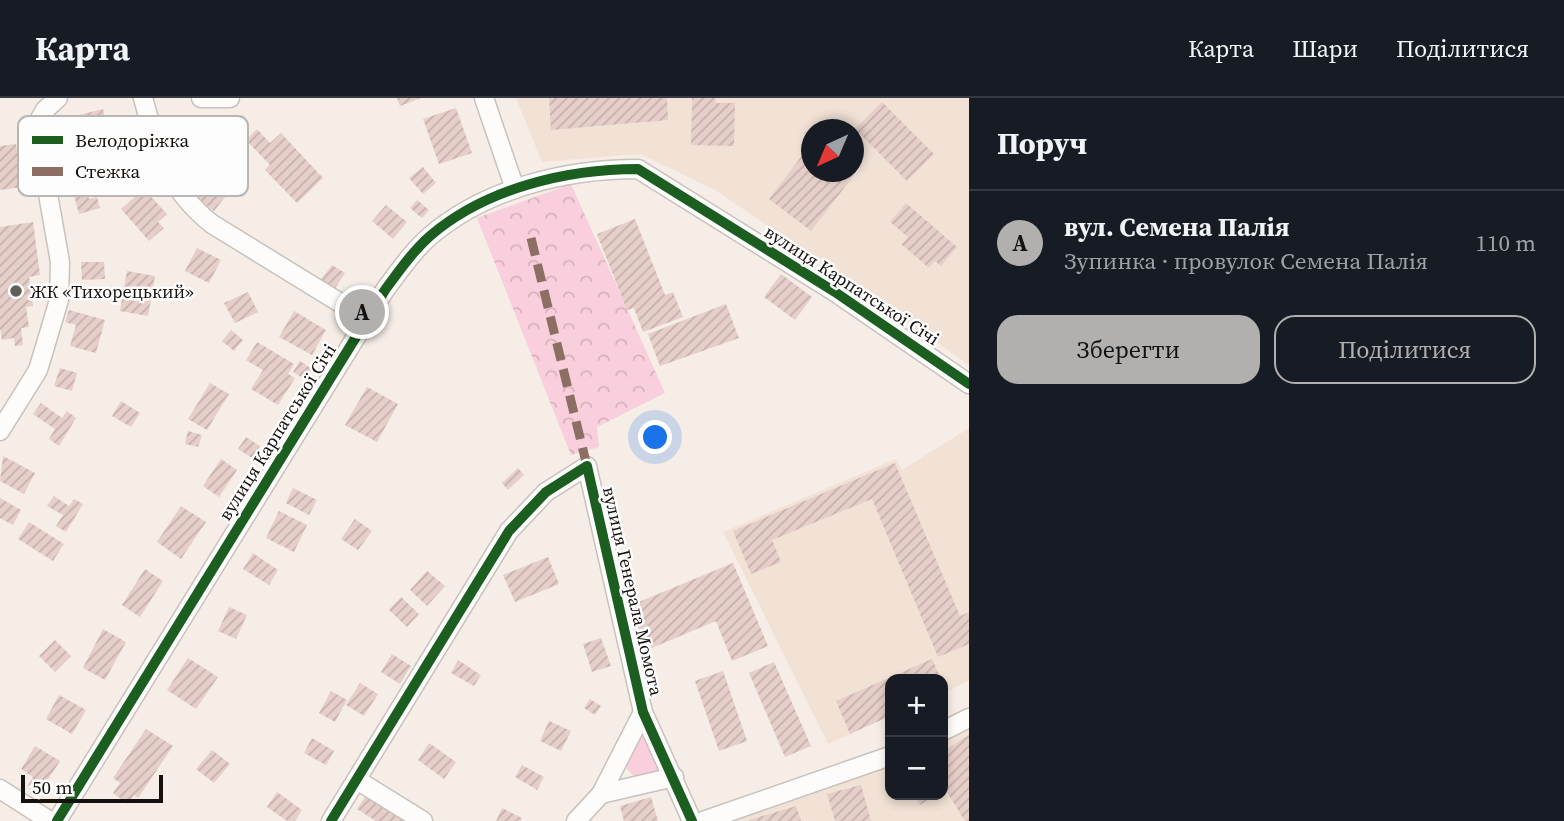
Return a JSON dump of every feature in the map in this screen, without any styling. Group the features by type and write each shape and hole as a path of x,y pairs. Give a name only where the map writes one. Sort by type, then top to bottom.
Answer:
{"street":[{"path":"42,116 58,98"},
{"path":"143,98 148,116"},
{"path":"201,98 230,98"},
{"path":"484,98 515,189"},
{"name":"вулиця Карпатської Січі","path":"57,821 385,290 429,237 459,214 515,189 582,172 638,169 835,292 969,384"},
{"path":"0,431 7,404 38,370 59,300 60,262 48,196"},
{"path":"183,196 189,206 212,224 368,320"},
{"name":"вулиця Генерала Момота","path":"331,821 509,531 545,492 587,466 643,712 692,821"},
{"path":"576,821 601,794 643,712"},
{"path":"948,728 969,718"},
{"path":"703,821 885,758"},
{"path":"601,794 674,777"},
{"path":"357,780 423,821"},
{"path":"0,789 50,821"}],"shaded area":[{"path":"516,98 969,98 969,365 717,191 640,154 542,162"},
{"path":"969,428 969,681 948,691 948,674 885,674 885,718 828,744 723,532 896,459 902,470"},
{"path":"969,727 969,821 723,821 885,764 885,800 948,800 948,738"}],"green space":[{"path":"571,184 665,393 597,427 599,447 571,455 477,218"},
{"path":"646,729 662,772 634,776 625,767 639,731"}],"building":[{"path":"397,98 421,98 400,106"},
{"path":"549,98 667,98 668,120 551,130"},
{"path":"692,98 715,98 716,103 735,103 734,146 691,145"},
{"path":"882,102 934,154 907,181 864,138 864,120"},
{"path":"456,108 472,153 439,164 423,119"},
{"path":"103,109 104,116 75,116"},
{"path":"257,129 270,143 281,133 323,178 297,203 265,170 270,165 248,142 248,138"},
{"path":"16,144 18,188 0,190 0,146"},
{"path":"801,157 801,182 849,182 811,231 769,199"},
{"path":"423,167 436,183 423,194 409,178"},
{"path":"74,196 88,196 89,199 97,197 100,208 79,214"},
{"path":"136,196 150,196 167,214 158,222 164,228 149,241 121,209"},
{"path":"200,196 225,197 214,211 198,198"},
{"path":"417,200 429,210 422,218 410,208"},
{"path":"906,203 957,247 941,266 935,261 929,268 901,244 908,237 890,222"},
{"path":"386,205 407,222 393,239 372,221"},
{"path":"635,219 665,295 673,292 683,317 643,332 634,308 627,310 597,234"},
{"name":"ЖК «Тихорецький»","path":"33,222 40,275 29,277 33,306 26,307 29,327 21,328 23,345 15,346 14,338 2,340 0,328 0,227"},
{"path":"197,248 221,260 209,283 185,271"},
{"path":"81,262 104,262 105,279 82,280"},
{"path":"332,265 345,273 334,290 320,281"},
{"path":"127,271 155,276 148,316 120,311"},
{"path":"781,274 812,297 795,320 764,297"},
{"path":"248,292 258,312 235,323 224,303"},
{"path":"726,304 739,338 660,366 648,334"},
{"path":"69,310 105,320 96,353 70,346 76,325 65,322"},
{"path":"294,311 326,330 312,355 279,337"},
{"path":"231,330 243,340 234,351 222,341"},
{"path":"257,342 294,364 288,374 295,378 278,405 251,389 263,370 246,360"},
{"path":"300,361 312,369 306,380 293,372"},
{"path":"60,368 77,373 72,391 54,386"},
{"path":"210,383 229,394 207,430 188,419"},
{"path":"367,387 398,404 377,442 345,425"},
{"path":"121,401 140,413 131,427 112,416"},
{"path":"41,403 62,418 67,411 76,418 59,446 49,439 55,429 33,414"},
{"path":"188,431 202,435 198,447 185,444"},
{"path":"246,437 260,446 252,458 238,449"},
{"path":"3,456 35,473 24,494 0,481"},
{"path":"221,459 237,470 219,497 203,486"},
{"path":"895,463 960,616 969,612 969,644 938,657 872,499 772,540 781,562 751,574 733,531"},
{"path":"518,468 524,475 508,490 502,483"},
{"path":"293,488 317,500 309,515 286,503"},
{"path":"54,496 69,506 74,499 83,504 66,532 56,526 63,515 47,506"},
{"path":"0,498 21,510 13,525 0,518"},
{"path":"181,506 206,522 181,559 157,542"},
{"path":"279,511 307,525 294,552 266,538"},
{"path":"355,519 372,531 358,550 341,539"},
{"path":"29,522 64,544 53,561 18,539"},
{"path":"253,553 278,570 269,585 243,569"},
{"path":"548,557 559,584 515,602 503,575"},
{"path":"733,563 768,646 732,661 716,621 647,650 629,606"},
{"path":"145,569 163,581 140,617 122,605"},
{"path":"427,571 445,586 427,606 410,590"},
{"path":"401,597 419,614 407,627 389,610"},
{"path":"229,607 247,615 236,639 218,631"},
{"path":"103,629 126,642 105,680 83,668"},
{"path":"601,638 611,666 592,672 583,644"},
{"path":"55,640 71,656 55,672 39,656"},
{"path":"392,654 411,666 400,684 381,672"},
{"path":"188,658 218,677 196,709 167,690"},
{"path":"932,659 939,674 898,674"},
{"path":"458,660 481,675 474,686 451,673"},
{"path":"774,662 811,746 785,757 749,673"},
{"path":"723,671 747,741 719,751 695,681"},
{"path":"885,680 885,718 850,734 836,701"},
{"path":"360,683 378,694 364,716 346,705"},
{"path":"331,691 347,700 335,722 319,713"},
{"path":"59,695 86,710 72,734 46,719"},
{"path":"590,699 601,706 595,715 584,708"},
{"path":"549,721 571,731 561,751 540,741"},
{"path":"146,729 173,746 138,798 134,795 128,804 113,793 120,783 113,778"},
{"path":"969,735 969,821 965,821 948,794 948,748"},
{"path":"312,738 334,751 326,765 304,753"},
{"path":"429,743 456,762 444,779 418,760"},
{"path":"35,746 60,761 39,794 27,787 33,777 21,769"},
{"path":"212,750 230,764 214,783 196,769"},
{"path":"522,765 544,777 537,790 515,777"},
{"path":"861,785 871,821 835,821 827,794"},
{"path":"277,792 302,810 295,821 287,821 267,807"},
{"path":"368,793 406,817 403,821 376,821 357,809"},
{"path":"651,797 658,821 624,821 620,806"},
{"path":"796,806 801,821 749,821 749,820"},
{"path":"502,808 522,818 521,821 496,821"}],"marked path":[{"path":"531,238 587,466"}],"cycle path":[{"path":"57,821 385,290 430,236 476,205 528,184 583,173 638,169 835,292 969,384"},
{"path":"331,821 509,531 546,492 587,466 643,712 692,821"}],"place":[{"name":"ЖК «Тихорецький»","path":"16,291"},
{"name":"вул. Семена Палія","path":"362,312"}]}
